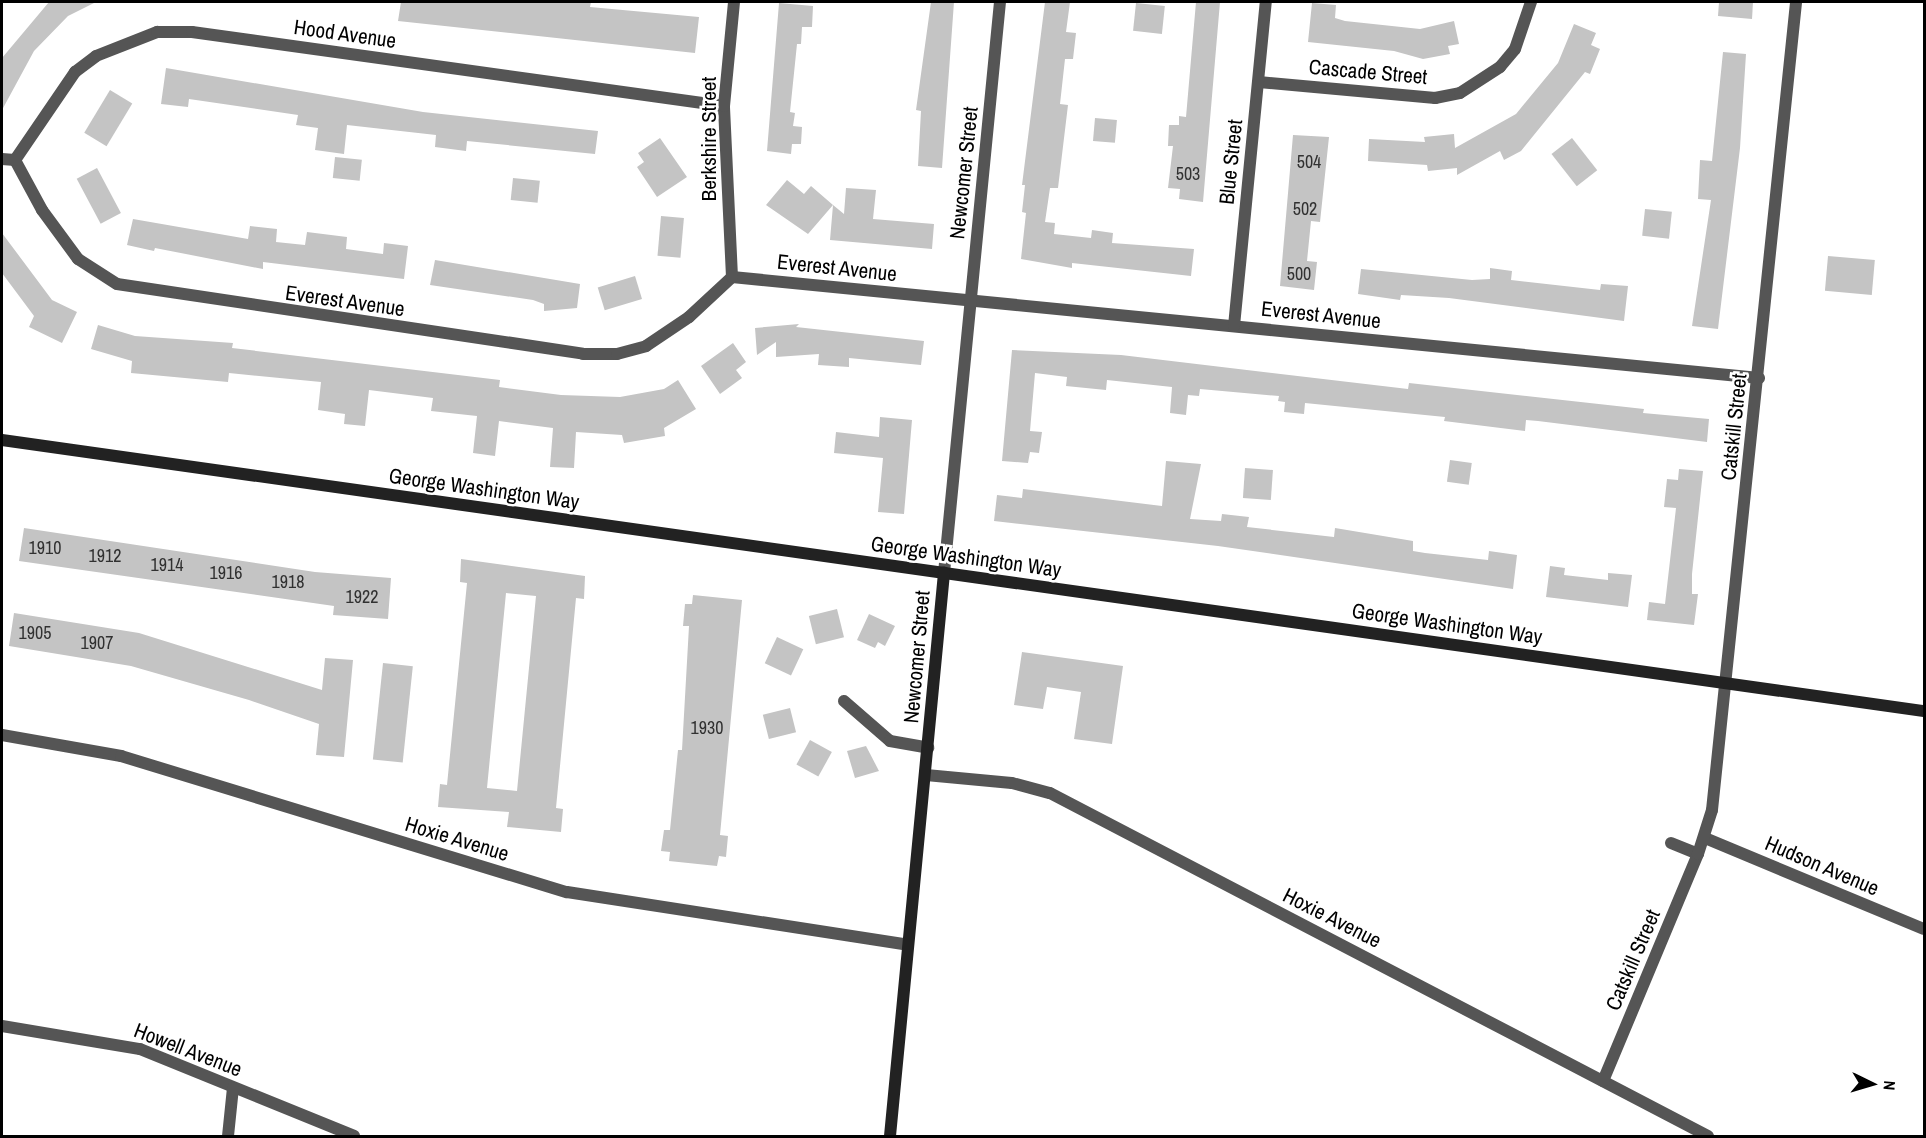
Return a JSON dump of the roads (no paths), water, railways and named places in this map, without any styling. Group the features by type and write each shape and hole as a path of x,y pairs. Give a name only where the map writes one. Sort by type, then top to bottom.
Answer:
{"main road":[{"name":"George Washington Way","path":"2,440 1924,711"},
{"name":"Newcomer Street","path":"890,1137 944,573"}],"street":[{"name":"Berkshire Street","path":"732,277 724,106 734,2"},
{"name":"Newcomer Street","path":"944,573 1000,2"},
{"name":"Blue Street","path":"1234,327 1266,2"},
{"name":"Cascade Street","path":"1259,81 1435,98 1460,93 1500,67 1515,50 1531,2"},
{"name":"Catskill Street","path":"1603,1082 1705,838 1728,683 1796,2"},
{"name":"Hood Avenue","path":"15,160 75,72 106,51 157,32 192,32 724,106"},
{"path":"2,159 15,160"},
{"name":"Everest Avenue","path":"15,160 42,210 78,259 117,284 148,292 583,354 617,354 668,334 732,277 1759,378"},
{"path":"844,701 890,741 928,748"},
{"name":"Hoxie Avenue","path":"2,735 121,756 567,892 908,945"},
{"name":"Hoxie Avenue","path":"926,775 1012,783 1050,793 1708,1137"},
{"name":"Hudson Avenue","path":"1705,838 1924,929"},
{"path":"1671,843 1698,854"},
{"name":"Howell Avenue","path":"2,1026 140,1049 354,1137"},
{"path":"228,1137 233,1089"}]}
